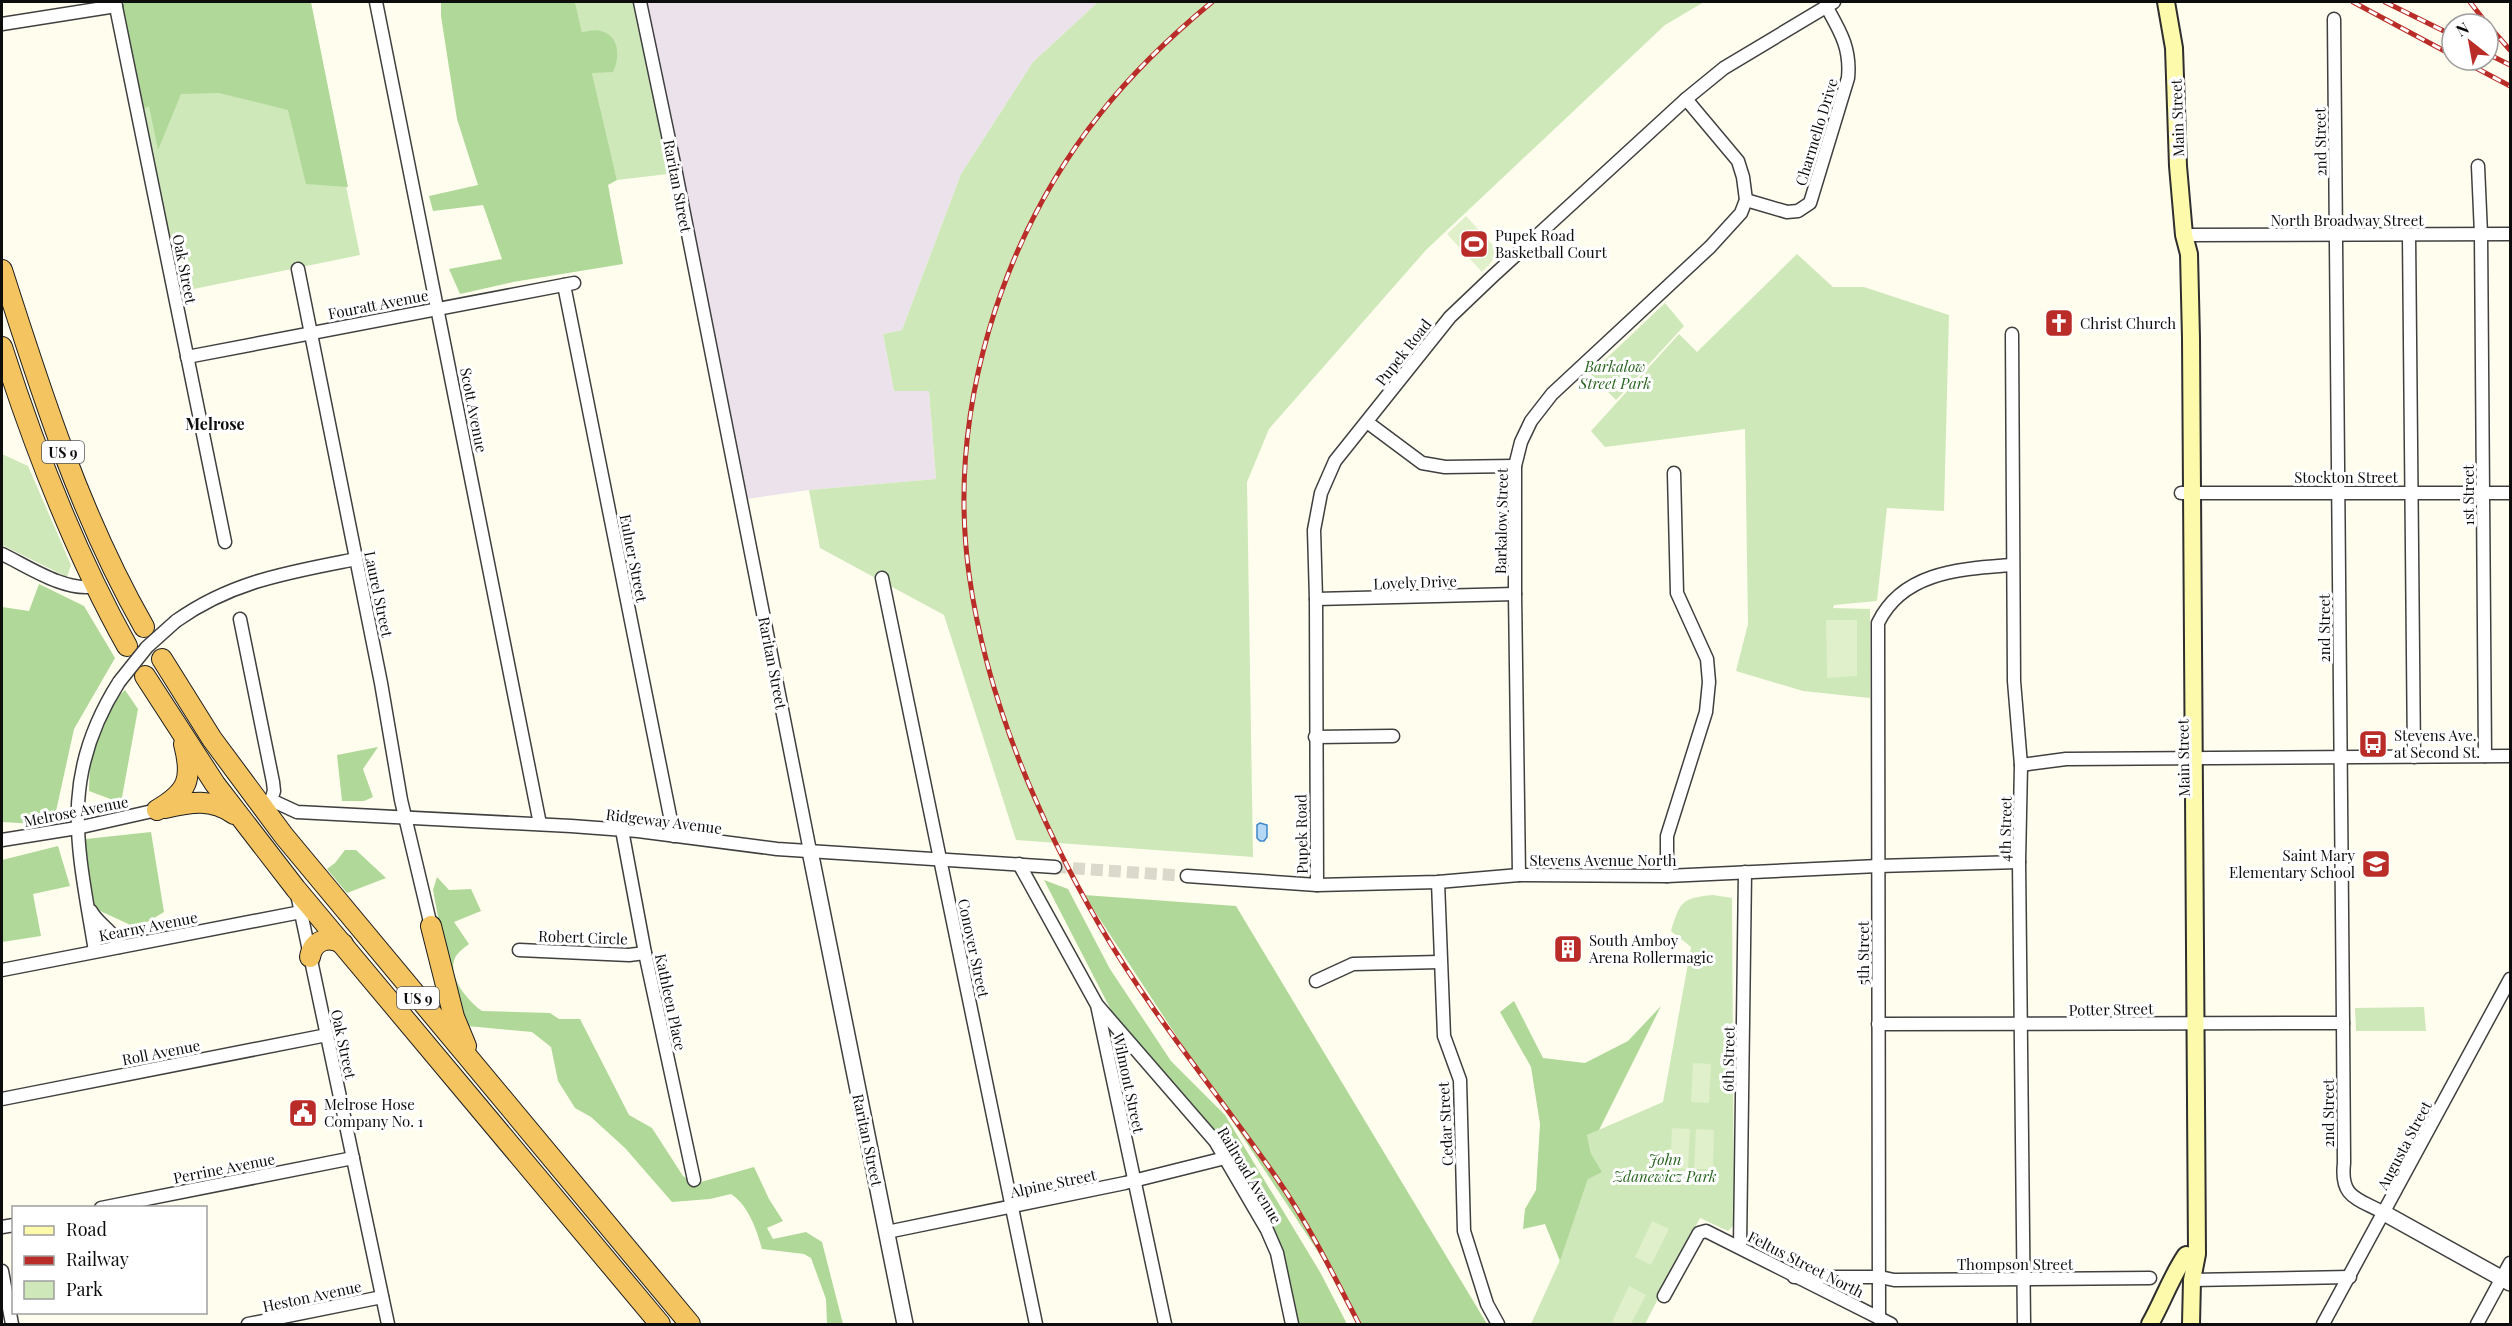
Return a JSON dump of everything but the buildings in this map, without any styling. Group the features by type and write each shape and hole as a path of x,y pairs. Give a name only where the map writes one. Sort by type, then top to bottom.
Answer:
{"highway":[{"name":"US 9","path":"2,270 60,446 111,564 144,627"},
{"name":"US 9","path":"2,347 38,454 95,586 127,646"},
{"name":"US 9","path":"162,658 201,722 296,852 690,1324"},
{"name":"US 9","path":"145,676 181,733 242,820 296,889 660,1324"},
{"path":"157,810 178,795 187,782 188,761 181,733"},
{"path":"240,778 271,800"},
{"path":"157,810 207,802 220,806 242,820"},
{"path":"431,926 454,1017 478,1069"},
{"path":"310,957 313,948 325,939 333,939 343,944"}],"main road":[{"name":"Main Street","path":"2166,2 2174,48 2178,166 2184,235 2179,254 2186,493 2190,1022 2197,1254 2192,1280 2192,1324"},
{"name":"Main Street","path":"2190,1022 2186,1256 2192,1280"},
{"path":"2150,1324 2172,1276 2186,1256"},
{"path":"2166,1293 2192,1280"}],"street":[{"name":"Scott Avenue","path":"376,2 540,824"},
{"name":"Raritan Street","path":"640,2 679,185 905,1324"},
{"path":"2,24 116,4"},
{"name":"Oak Street","path":"116,4 225,542"},
{"name":"Pupek Road","path":"1317,885 1314,530 1321,493 1335,461 1450,317 1686,99 1724,68 1830,4"},
{"name":"Charmello Drive","path":"1746,200 1787,212 1798,211 1810,203 1848,78 1850,60 1830,4"},
{"name":"2nd Street","path":"2334,19 2344,1162 2342,1180 2348,1193 2384,1213"},
{"path":"1686,99 1738,161 1746,200"},
{"name":"1st Street","path":"2478,166 2481,234 2485,756"},
{"name":"Barkalow Street","path":"1519,875 1515,465 1521,442 1531,421 1552,394 1722,235 1741,213 1746,200"},
{"name":"North Broadway Street","path":"2184,235 2511,234"},
{"path":"2409,235 2414,757"},
{"name":"Laurel Street","path":"298,269 405,818 431,926"},
{"name":"Fouratt Avenue","path":"187,357 438,307 569,284"},
{"name":"Eulner Street","path":"569,284 674,836"},
{"name":"4th Street","path":"2012,334 2014,681 2021,765 2019,862 2024,1324"},
{"path":"1367,422 1422,463 1445,467 1515,465"},
{"path":"1667,876 1667,836 1706,712 1709,682 1707,659 1677,592 1674,473"},
{"name":"Stockton Street","path":"2186,493 2511,493"},
{"path":"2,554 70,585 82,588 95,586"},
{"path":"95,951 79,856 77,828 82,765 97,721 119,682 147,647 176,621 208,600 243,585 289,572 356,559"},
{"name":"5th Street","path":"1879,1318 1878,630 1884,610 1898,594 1926,580 1956,569 2012,565"},
{"name":"Conover Street","path":"882,578 1036,1324"},
{"name":"Lovely Drive","path":"1316,600 1515,594"},
{"path":"240,619 273,782 274,791 271,800"},
{"path":"1315,736 1393,736"},
{"path":"2021,765 2066,759 2511,756"},
{"name":"Ridgeway Avenue","path":"271,800 289,809 305,813 540,824 622,830 751,847 1055,867"},
{"name":"Melrose Avenue","path":"2,840 77,828 157,810"},
{"name":"Kathleen Place","path":"622,830 645,953 693,1180"},
{"name":"Stevens Avenue North","path":"1187,876 1317,885 1438,882 1519,875 1667,876 2019,862"},
{"name":"Wilmont Street","path":"1019,864 1097,1005 1165,1324"},
{"name":"6th Street","path":"1740,1247 1745,872"},
{"name":"Cedar Street","path":"1438,882 1444,1036 1460,1080 1464,1231 1487,1304 1498,1324"},
{"name":"Oak Street","path":"296,889 388,1324"},
{"path":"87,903 97,922 115,938 119,947"},
{"name":"Kearny Avenue","path":"2,970 301,912"},
{"name":"Robert Circle","path":"519,950 629,955 645,953"},
{"path":"1316,981 1353,964 1440,962"},
{"name":"Augusta Street","path":"2324,1324 2511,979"},
{"name":"Railroad Avenue","path":"1097,1005 1215,1141 1277,1253 1292,1324"},
{"name":"Potter Street","path":"1878,1024 2343,1023"},
{"name":"Roll Avenue","path":"2,1099 327,1035"},
{"name":"Perrine Avenue","path":"111,1206 353,1158"},
{"name":"Alpine Street","path":"887,1232 1136,1180 1225,1158"},
{"path":"2384,1213 2506,1281"},
{"name":"Feltus Street North","path":"1664,1296 1699,1233 1707,1231 1891,1324"},
{"path":"2477,1324 2506,1281 2511,1263"},
{"path":"2,1271 12,1324"},
{"name":"Thompson Street","path":"1794,1276 1880,1277 1894,1280 2150,1278"},
{"path":"2192,1280 2350,1276"},
{"name":"Heston Avenue","path":"248,1324 382,1297"}],"shaded area":[{"path":"639,2 1098,2 1033,62 961,174 902,330 883,334 894,391 929,391 936,479 809,490 740,500"}],"green space":[{"path":"115,2 311,2 348,187 306,184 288,110 219,93 181,94 158,150 149,106 138,112"},
{"path":"441,2 575,2 582,32 599,30 615,42 617,60 613,72 592,73 617,180 608,185 623,264 513,282 460,294 449,269 502,259 483,205 433,211 429,196 478,185 457,119 441,16"},
{"path":"575,2 640,2 676,173 617,180 592,73 591,31 582,32"},
{"path":"1098,2 1704,2 1665,25 1426,250 1269,429 1247,482 1253,857 1016,840 944,615 820,548 809,490 936,479 929,391 894,391 883,334 902,330 961,174 1033,62"},
{"path":"204,72 326,88 360,255 174,293 138,112"},
{"name":"Pupek Road Basketball Court","path":"1466,216 1500,253 1482,272 1447,234"},
{"path":"1797,254 1833,287 1864,287 1949,315 1944,511 1887,508 1877,601 1834,605 1833,608 1870,609 1870,698 1803,691 1736,671 1748,624 1745,429 1605,447 1591,431 1679,334 1697,352"},
{"name":"Barkalow Street Park","path":"1665,303 1684,326 1616,400 1590,374"},
{"path":"2,454 28,466 71,565 67,577 2,545"},
{"path":"39,584 84,606 115,658 74,729 53,825 2,822 2,607 29,611"},
{"path":"1826,620 1857,620 1857,676 1827,678"},
{"path":"125,690 138,709 121,803 89,791 91,724"},
{"path":"378,747 363,769 373,797 364,801 342,801 337,755"},
{"path":"151,832 164,912 137,928 96,909 81,874 86,839"},
{"path":"58,846 70,886 33,894 41,936 2,942 2,860"},
{"path":"345,850 356,850 386,878 347,893 327,869"},
{"path":"437,877 449,890 471,889 481,911 454,922 469,944 455,958 454,973 460,988 471,1001 482,1011 550,1013 559,1019 580,1019 629,1115 652,1128 683,1176 694,1184 754,1167 769,1199 783,1221 767,1228 773,1239 806,1232 822,1242 843,1324 827,1324 826,1299 811,1258 804,1254 762,1249 747,1211 731,1194 710,1199 672,1202 625,1148 591,1117 575,1108 558,1081 551,1047 532,1032 467,1026 452,992 433,890"},
{"path":"1044,880 1068,889 1110,969 1171,1061 1225,1115 1320,1272 1347,1324 1298,1324 1284,1257 1226,1143 1112,1012"},
{"path":"1084,895 1236,906 1487,1324 1359,1324 1349,1299"},
{"name":"John Zdanewicz Park","path":"1713,895 1732,898 1734,1225 1728,1231 1700,1218 1645,1324 1531,1324 1560,1260 1588,1179 1591,1154 1587,1135 1663,1102 1691,947 1671,931 1683,903 1694,898"},
{"path":"1514,1001 1543,1058 1585,1063 1628,1041 1661,1006 1599,1130 1587,1135 1591,1154 1602,1172 1588,1179 1560,1261 1545,1224 1523,1229 1525,1209 1536,1190 1540,1124 1531,1067 1500,1012"},
{"path":"2424,1007 2426,1031 2356,1031 2355,1008"},
{"path":"1693,1063 1711,1064 1709,1103 1691,1102"},
{"path":"1672,1128 1690,1129 1688,1169 1670,1168"},
{"path":"1696,1129 1714,1130 1713,1169 1694,1169"},
{"path":"1652,1221 1669,1229 1651,1265 1635,1257"},
{"path":"1629,1286 1646,1295 1631,1324 1617,1324 1612,1322"}],"water":[{"path":"1260,823 1267,825 1267,837 1264,841 1257,838 1257,825"}],"tunnel":[{"path":"1055,867 1187,876"}],"railway":[{"path":"1212,2 1153,55 1100,114 1065,163 1034,216 1009,272 989,331 974,391 966,452 964,513 969,574 988,666 1002,711 1036,800 1077,885 1141,991 1289,1197 1321,1251 1359,1324"},
{"path":"2353,2 2440,49"},
{"path":"2385,2 2440,29"},
{"path":"2470,2 2478,12"},
{"path":"2500,39 2510,50"},
{"path":"2500,60 2510,65"},
{"path":"2484,72 2510,86"}],"place":[{"name":"Pupek Road Basketball Court","path":"1474,244"},
{"name":"Christ Church","path":"2059,323"},
{"name":"Stevens Ave. at Second St.","path":"2373,744"},
{"name":"Saint Mary Elementary School","path":"2376,864"},
{"name":"South Amboy Arena Rollermagic","path":"1568,949"},
{"name":"Melrose Hose Company No. 1","path":"303,1113"}],"district":[{"name":"Melrose","path":"215,423"}]}
